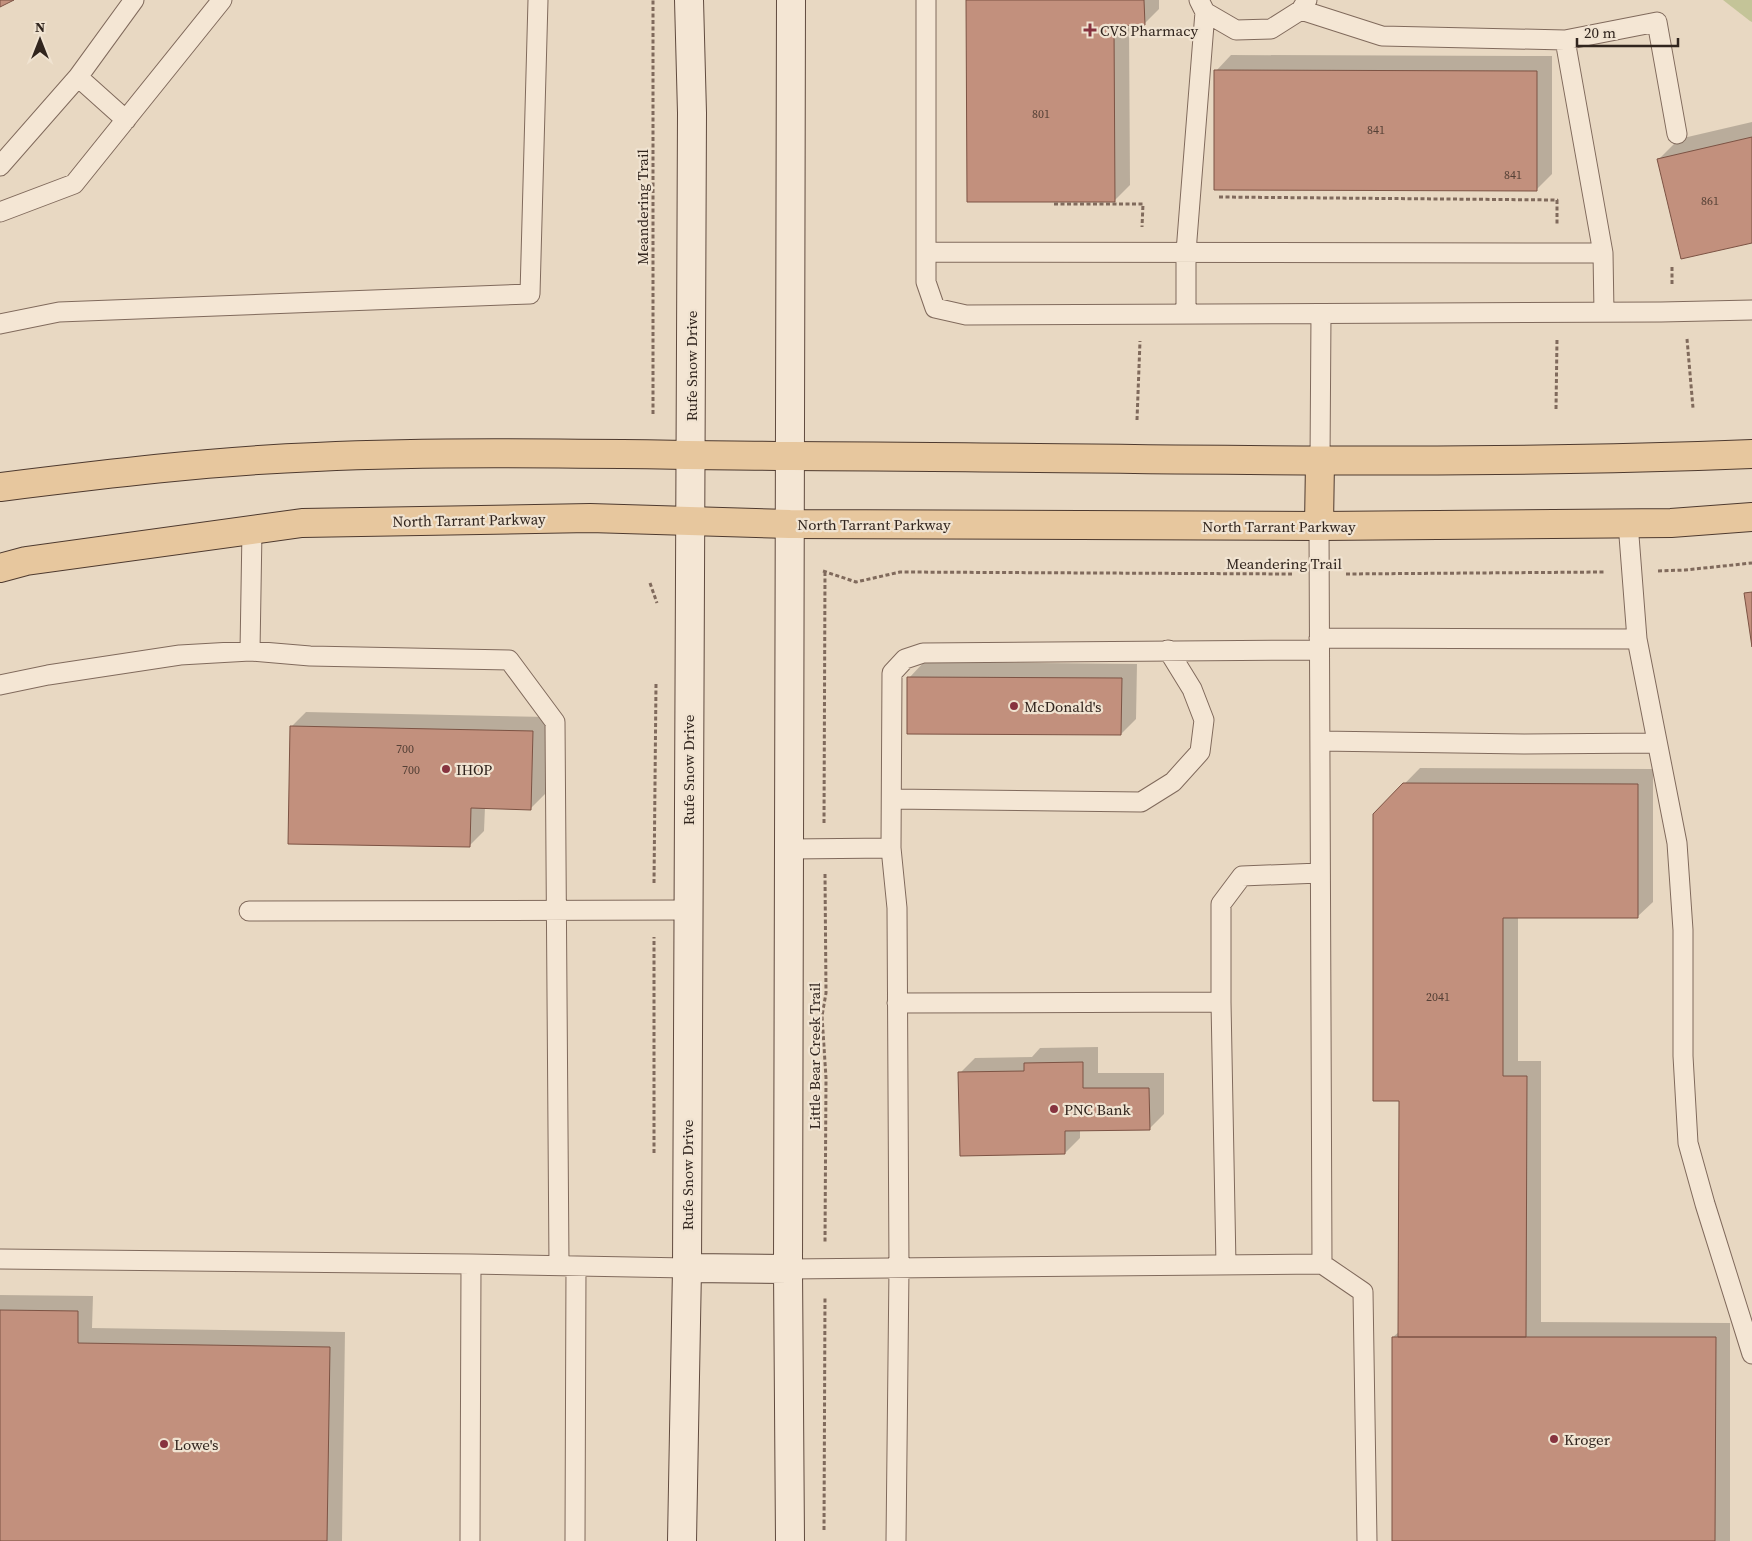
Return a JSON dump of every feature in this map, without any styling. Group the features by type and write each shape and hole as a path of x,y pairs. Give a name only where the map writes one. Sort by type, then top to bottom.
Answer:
{"main road":[{"name":"Rufe Snow Drive","path":"682,1541 687,1268 692,112 689,0"},
{"path":"790,1541 788,1269 791,0"},
{"path":"0,487 148,469 312,457 398,454 1320,461 1623,459 1752,454"},
{"path":"1319,526 1320,461"},
{"name":"North Tarrant Parkway","path":"0,568 26,562 302,523 590,518 790,524 1319,526 1671,523 1752,517"},
{"path":"687,1268 788,1269"}],"lane":[{"path":"0,166 78,77 134,0"},
{"path":"0,212 74,184 222,0"},
{"path":"0,324 59,312 530,294 538,0"},
{"path":"926,0 926,282 935,308 966,316 1752,310"},
{"path":"1202,6 1236,30 1271,29 1304,5 1382,36 1565,40 1657,22 1677,134"},
{"path":"1186,314 1186,252 1202,6"},
{"path":"1565,40 1603,253 1604,312"},
{"path":"78,77 126,120"},
{"path":"926,252 1603,253"},
{"path":"1320,461 1321,314"},
{"path":"1628,523 1637,639 1677,843 1683,930 1683,1056 1688,1144 1752,1354"},
{"path":"1319,526 1322,1264"},
{"path":"250,652 252,530"},
{"path":"896,1541 899,1268 897,908 891,848 892,673 905,659 923,653 1168,650 1319,644 1637,639"},
{"path":"892,799 1141,802 1173,782 1200,752 1204,720 1192,689 1168,650"},
{"path":"0,685 43,676 180,655 250,652 310,656 509,660 556,722 557,911 576,1541"},
{"path":"1320,741 1524,744 1657,743"},
{"path":"789,849 891,848"},
{"path":"1226,1265 1221,904 1242,876 1320,873"},
{"path":"249,912 688,910"},
{"path":"897,1003 1221,1002"},
{"path":"0,1260 687,1268"},
{"path":"470,1541 472,1264"},
{"path":"788,1269 1322,1264 1363,1292 1366,1541"}],"path":[{"name":"Meandering Trail","path":"653,0 653,414"},
{"name":"Meandering Trail","path":"818,570 856,582 900,572 1319,574 1632,572 1685,570 1752,563"},
{"name":"Little Bear Creek Trail","path":"824,1531 826,1078 822,1016 826,992 824,849 825,571"}],"green space":[{"path":"1723,0 1752,0 1752,22 1750,21"}],"building":[{"path":"0,0 14,0 0,7"},
{"name":"CVS Pharmacy","path":"966,0 1144,0 1145,25 1114,26 1115,202 967,202"},
{"path":"1214,70 1537,71 1537,191 1214,190"},
{"path":"1752,137 1752,243 1681,259 1657,159"},
{"path":"1752,592 1752,647 1744,593"},
{"name":"McDonald's","path":"907,677 1122,678 1121,735 907,734"},
{"path":"290,726 533,731 531,810 471,808 470,847 288,844"},
{"path":"1403,783 1638,784 1638,918 1503,918 1503,1076 1527,1076 1526,1337 1398,1337 1399,1101 1373,1101 1373,814"},
{"name":"PNC Bank","path":"1083,1062 1083,1088 1149,1088 1150,1130 1065,1131 1065,1154 960,1156 958,1072 1024,1071 1024,1063"},
{"name":"Lowe's","path":"0,1310 78,1311 78,1343 330,1347 327,1541 0,1541"},
{"name":"Kroger","path":"1392,1337 1716,1337 1715,1541 1392,1541"}],"place":[{"name":"CVS Pharmacy","path":"1090,30"},
{"name":"McDonald's","path":"1014,706"},
{"name":"IHOP","path":"446,769"},
{"name":"PNC Bank","path":"1054,1109"},
{"name":"Kroger","path":"1554,1439"},
{"name":"Lowe's","path":"164,1444"}]}
